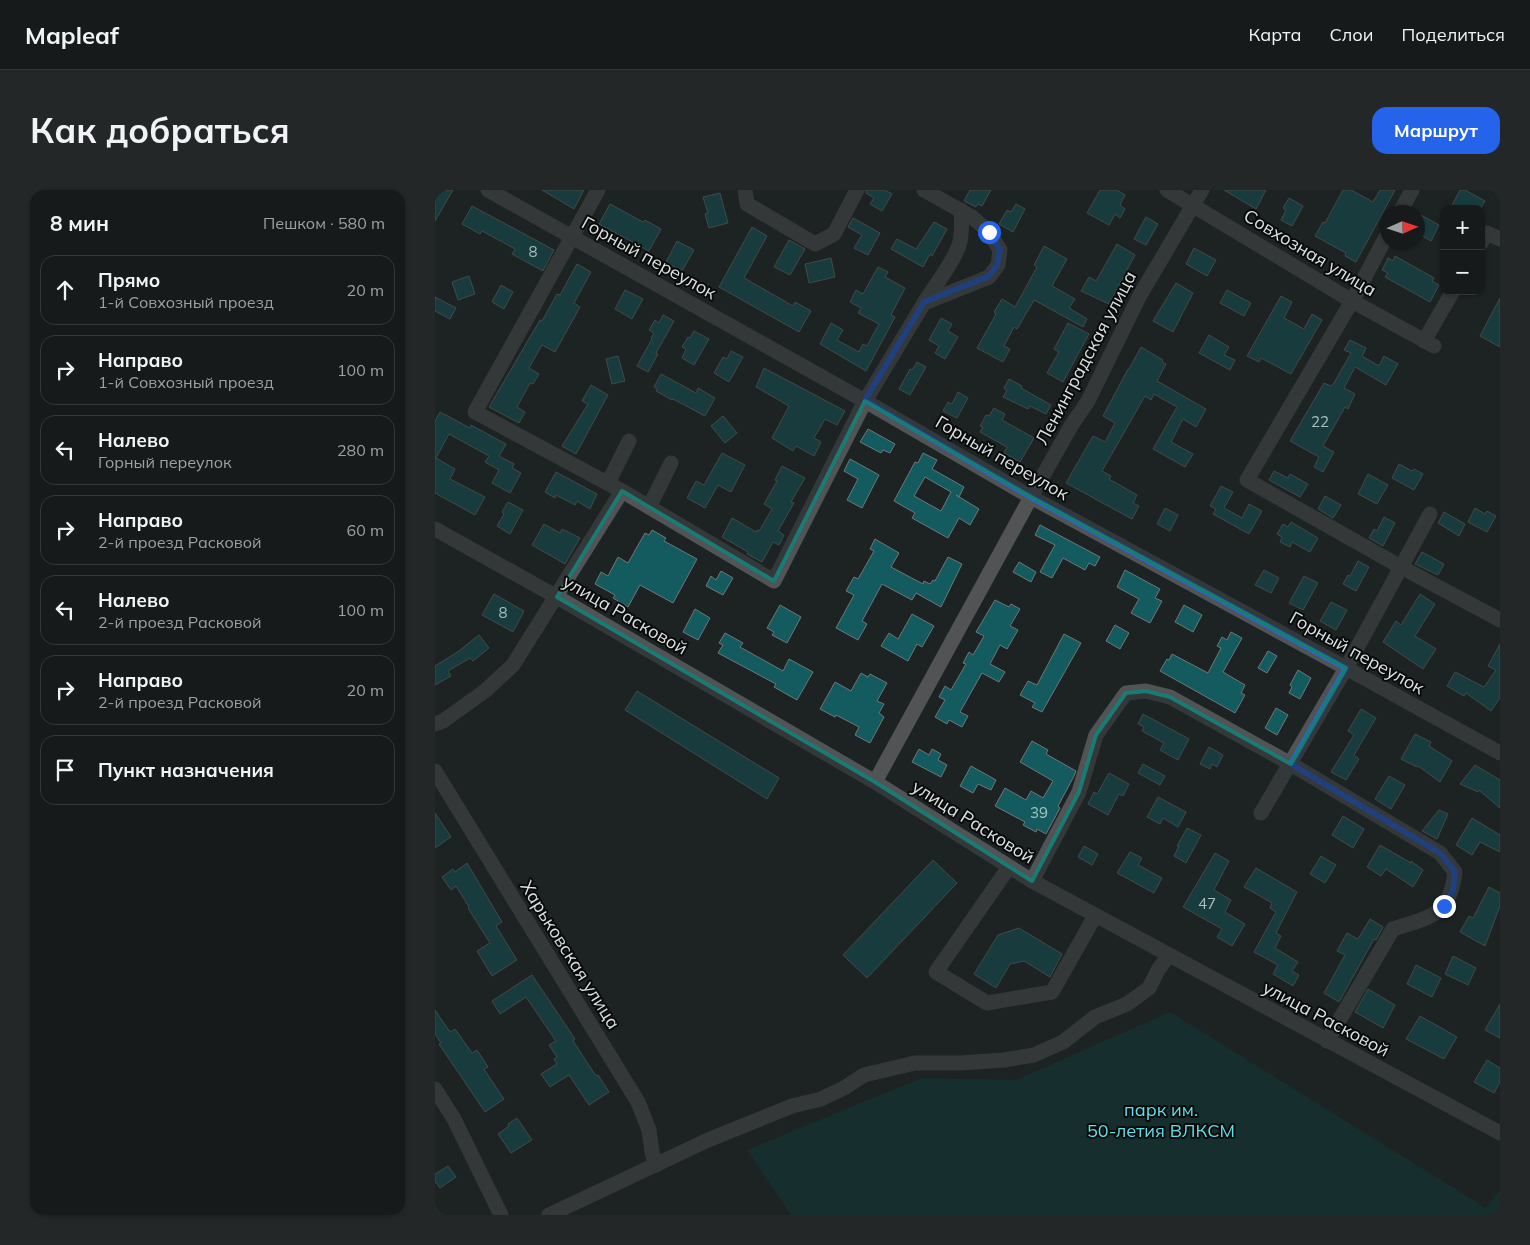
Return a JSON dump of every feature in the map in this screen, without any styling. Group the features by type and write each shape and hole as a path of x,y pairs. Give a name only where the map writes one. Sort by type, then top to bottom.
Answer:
{"street":[{"name":"Горный переулок","path":"488,190 865,400 1031,497 1500,754"},
{"path":"598,190 475,412 623,491 774,581 865,400 960,243 961,210"},
{"path":"745,190 747,204 815,244 834,234 857,190"},
{"path":"924,190 972,217 989,232 1000,250 997,265 989,276 924,302"},
{"name":"Совхозная улица","path":"1167,190 1352,301 1429,344 1451,295"},
{"name":"Ленинградская улица","path":"875,782 1031,497 1071,426 1088,401 1139,297 1202,190"},
{"path":"1404,205 1412,190"},
{"path":"1485,236 1487,233 1500,239"},
{"path":"1380,248 1352,301 1247,480 1401,567 1500,620"},
{"path":"608,483 629,441"},
{"path":"649,506 671,463"},
{"path":"435,724 443,721 485,691 513,666 623,491"},
{"path":"1261,813 1346,668 1430,514"},
{"name":"улица Расковой","path":"435,529 557,597 875,782 1032,881 1327,1041 1499,1129"},
{"path":"1032,881 1079,792 1096,735 1126,693 1146,692 1170,697 1291,764 1440,853 1455,872 1453,890 1444,906 1429,917 1393,929 1327,1041"},
{"name":"Харьковская улица","path":"435,771 639,1102 649,1130 656,1165"},
{"path":"1009,868 936,972 987,1003 1052,992 1095,916"},
{"path":"549,1215 708,1140 792,1106 821,1099 844,1088 864,1074 915,1063 1004,1060 1034,1055 1063,1042 1095,1017 1127,1004 1149,988 1158,970 1169,955"},
{"path":"435,1089 454,1119 501,1215"}],"highlighted area":[{"path":"865,401 1031,497 1346,668 1291,764 1170,697 1146,691 1126,693 1096,735 1079,792 1032,881 875,782 557,597 622,491 774,581"}],"green space":[{"name":"парк им. 50-летия ВЛКСМ","path":"1170,1012 1486,1208 1500,1190 1500,1215 791,1215 747,1150 922,1078 1016,1080"}],"building":[{"path":"435,190 453,190 435,221"},
{"path":"542,190 584,190 574,209"},
{"path":"866,190 885,190 892,194 882,211 870,204 874,198 866,193"},
{"path":"970,190 991,190 982,206 978,204 976,207 964,201"},
{"path":"1100,190 1117,190 1125,195 1120,205 1125,209 1120,218 1115,214 1109,225 1087,213"},
{"path":"1224,190 1266,190 1256,209"},
{"path":"1343,190 1351,190 1373,202 1380,190 1395,190 1387,205 1380,205 1380,218 1356,262 1345,256 1346,253 1315,236 1323,222 1325,223"},
{"path":"1460,190 1465,190 1485,201 1482,205 1452,205"},
{"path":"720,193 728,223 709,228 705,214 708,213 703,197"},
{"path":"1289,198 1303,206 1292,226 1281,220 1286,210 1283,208"},
{"path":"610,204 643,222 645,220 661,229 649,251 599,224"},
{"path":"1016,204 1025,209 1013,232 999,224 1007,210 1011,212"},
{"path":"472,206 554,250 543,271 512,254 515,249 482,231 480,234 462,224"},
{"path":"1146,217 1158,224 1146,245 1134,239"},
{"path":"1425,217 1439,225 1431,241 1425,238"},
{"path":"853,218 880,233 868,255 854,248 862,235 848,227"},
{"path":"934,222 947,229 932,256 930,254 923,267 891,249 897,239 916,249"},
{"path":"752,227 767,236 744,278 793,306 795,302 811,311 799,332 719,287"},
{"path":"789,240 805,249 790,275 774,267"},
{"path":"677,241 694,250 682,271 666,262"},
{"path":"1117,244 1135,255 1109,304 1081,291 1089,277 1096,281"},
{"path":"1044,246 1067,259 1052,286 1075,299 1069,308 1087,319 1083,327 1034,300 1017,329 1014,327 1004,346 1010,349 1003,362 977,348 1002,299 1015,307 1037,267 1034,265"},
{"path":"1194,248 1216,260 1207,276 1186,264"},
{"path":"1395,256 1434,278 1432,281 1439,285 1430,302 1385,277 1388,273 1382,270 1388,258 1393,261"},
{"path":"831,258 835,277 809,283 805,264"},
{"path":"577,264 591,272 574,303 580,307 555,352 542,345 529,368 539,374 533,384 530,383 517,407 525,412 519,423 489,407 540,320 542,321 557,294 560,295"},
{"path":"878,267 888,272 885,277 905,288 891,315 895,317 866,371 820,344 831,323 843,330 837,340 859,352 863,344 867,346 879,324 858,313 861,308 850,302 856,290 863,294"},
{"path":"469,276 475,294 458,300 452,282"},
{"path":"1176,283 1193,293 1173,332 1153,321"},
{"path":"501,285 513,292 504,309 492,302"},
{"path":"625,290 643,299 632,319 615,309"},
{"path":"1227,290 1251,303 1244,316 1220,303"},
{"path":"1281,296 1292,302 1284,318 1304,329 1312,314 1322,320 1291,374 1261,358 1259,362 1247,356"},
{"path":"435,297 456,308 450,319 435,311"},
{"path":"1500,298 1500,347 1480,336"},
{"path":"663,315 674,321 656,353 658,354 648,372 637,366 654,333 649,330 655,320 659,323"},
{"path":"941,318 952,324 948,331 958,337 945,359 935,353 939,346 929,340"},
{"path":"1068,323 1089,334 1063,382 1047,373 1059,352 1054,349"},
{"path":"694,331 709,339 694,365 682,358 686,349 682,347"},
{"path":"1209,335 1229,347 1224,355 1235,360 1230,370 1199,353"},
{"path":"1350,340 1366,348 1362,356 1379,366 1384,356 1398,364 1386,385 1355,367 1344,388 1355,394 1348,409 1345,407 1323,446 1334,452 1323,472 1314,467 1319,457 1290,441 1324,383 1331,386 1334,383 1351,353 1344,350"},
{"path":"1141,347 1163,360 1162,362 1166,364 1157,381 1206,409 1196,427 1183,419 1171,442 1193,454 1185,467 1153,449 1177,407 1154,394 1151,400 1145,396 1102,471 1111,476 1109,479 1137,495 1133,503 1139,506 1132,519 1066,483 1093,436 1105,442 1115,423 1103,416"},
{"path":"731,351 743,357 729,382 714,373 723,357 727,359"},
{"path":"618,356 625,381 612,384 606,359"},
{"path":"917,362 926,367 910,395 899,389 910,369 912,370"},
{"path":"764,368 845,411 837,425 825,419 814,438 821,442 814,456 796,446 793,451 772,438 789,406 756,387"},
{"path":"661,374 696,393 698,388 715,398 705,416 656,391 657,389 654,387"},
{"path":"1009,379 1051,405 1046,414 1030,406 1028,409 1003,397 1007,390 1004,388"},
{"path":"591,385 608,395 576,454 562,446 588,404 582,401"},
{"path":"958,392 968,398 957,418 943,411 948,402 952,404"},
{"path":"994,408 1005,414 1002,420 1034,438 1020,462 1004,453 1007,447 980,432 983,427 980,426 986,415 989,416"},
{"path":"440,412 470,428 471,425 506,444 499,456 514,464 512,468 521,473 510,493 492,483 499,470 485,462 489,456 449,434 436,458 455,469 450,479 485,497 475,515 435,493 435,421"},
{"path":"723,416 737,433 725,443 711,426"},
{"path":"868,429 895,444 890,453 883,450 881,453 860,442"},
{"path":"722,453 745,465 731,492 718,485 705,508 687,498 696,481 704,485"},
{"path":"923,453 937,460 932,469 964,487 959,497 979,509 970,525 959,518 948,538 912,518 915,513 894,501 915,462 918,463","holes":["925,477 951,492 941,511 914,496"]},
{"path":"850,459 879,475 862,508 847,500 858,479 844,471"},
{"path":"1399,464 1423,474 1414,490 1392,478"},
{"path":"782,466 805,478 791,502 794,503 778,531 784,535 779,545 773,542 762,562 722,537 732,518 756,532 757,530 759,531 772,509 764,504 777,481 775,480"},
{"path":"1274,471 1288,478 1290,474 1308,484 1300,497 1269,480"},
{"path":"556,472 597,494 590,509 577,501 575,505 556,495 555,498 545,492"},
{"path":"1368,474 1388,485 1377,504 1358,494"},
{"path":"1221,486 1233,492 1224,508 1242,518 1249,504 1262,511 1249,534 1213,514 1216,509 1210,506"},
{"path":"1325,496 1341,505 1333,518 1318,509"},
{"path":"508,502 523,510 510,534 497,526"},
{"path":"1165,508 1178,515 1170,531 1157,524"},
{"path":"1475,508 1485,514 1487,511 1496,516 1487,532 1468,522"},
{"path":"1444,512 1465,524 1459,536 1438,523"},
{"path":"1384,517 1395,523 1383,546 1369,538 1374,529 1377,531"},
{"path":"1291,522 1318,538 1310,552 1292,542 1290,547 1280,542 1282,537 1277,534 1283,524 1288,527"},
{"path":"544,524 560,533 562,529 580,538 565,564 532,545"},
{"path":"1040,525 1100,557 1095,566 1089,563 1085,570 1063,558 1052,578 1040,572 1055,545 1035,535"},
{"path":"652,530 666,538 664,541 697,559 673,603 640,585 628,607 613,598 615,595 595,584 601,572 608,576 618,557 628,563 645,533 649,535"},
{"path":"875,539 899,553 891,567 923,584 924,581 930,584 933,580 935,581 948,557 962,564 941,607 916,593 912,600 882,584 862,621 867,624 858,640 836,628 854,595 846,591 854,577 858,579 874,551 870,549"},
{"path":"1422,552 1444,564 1438,575 1415,564"},
{"path":"1358,561 1369,567 1356,591 1343,584"},
{"path":"1019,562 1036,572 1031,582 1013,572"},
{"path":"1125,570 1160,589 1155,598 1162,601 1150,623 1131,613 1139,599 1117,587"},
{"path":"1264,570 1279,578 1271,593 1255,585"},
{"path":"721,571 733,578 723,595 706,586 711,576 716,580"},
{"path":"1304,576 1318,583 1303,610 1289,603"},
{"path":"494,594 524,611 513,632 482,615"},
{"path":"1420,594 1435,604 1415,636 1436,649 1423,669 1383,642 1396,621 1401,625"},
{"path":"995,600 1009,607 1011,604 1020,609 1010,626 1018,630 1007,649 1000,645 990,664 1005,672 999,682 982,673 960,712 968,716 962,727 949,720 947,724 935,717 945,700 939,697 945,686 951,690 966,664 963,663 969,652 973,655 984,636 976,632"},
{"path":"1331,602 1347,610 1336,630 1320,621"},
{"path":"780,605 801,617 787,643 772,635 774,632 767,628"},
{"path":"1184,605 1202,615 1193,632 1175,622"},
{"path":"695,609 710,618 698,640 683,632"},
{"path":"912,614 934,626 922,647 917,644 908,661 881,646 889,633 898,639"},
{"path":"1115,625 1129,633 1120,649 1106,641"},
{"path":"1231,632 1242,638 1223,672 1245,685 1241,693 1245,695 1235,713 1160,671 1172,654 1208,673 1221,648 1217,646 1222,637 1227,640"},
{"path":"725,633 743,643 740,647 783,671 789,659 813,672 797,700 774,687 776,684 718,653 723,645 719,643"},
{"path":"1064,634 1081,643 1042,712 1032,707 1035,703 1020,695 1028,681 1037,685"},
{"path":"479,635 489,648 473,661 470,658 448,671 451,676 435,685 435,666 459,651"},
{"path":"1500,644 1500,698 1491,711 1466,693 1464,696 1447,686 1455,672 1484,687 1496,670 1488,666"},
{"path":"1268,651 1277,656 1267,673 1258,668"},
{"path":"1298,670 1311,678 1300,699 1289,693 1292,687 1290,685"},
{"path":"861,673 868,677 870,674 887,683 877,701 884,704 879,713 884,717 870,743 855,735 859,727 820,709 835,682 851,691"},
{"path":"637,691 779,778 767,799 625,710"},
{"path":"1276,708 1288,715 1277,735 1265,728"},
{"path":"1361,709 1376,718 1354,755 1359,759 1346,780 1331,772 1354,735 1348,731"},
{"path":"1143,714 1189,739 1178,760 1160,750 1164,743 1142,731 1144,727 1138,724"},
{"path":"1415,734 1431,742 1429,746 1452,761 1440,782 1418,766 1401,759"},
{"path":"1032,741 1048,750 1046,754 1076,771 1046,834 1037,829 1036,832 1023,825 1025,822 995,806 1005,788 1026,800 1031,791 1043,798 1053,781 1020,762"},
{"path":"1209,747 1223,755 1217,767 1212,764 1210,769 1200,764"},
{"path":"919,749 929,755 932,749 941,754 938,760 947,765 941,777 912,762"},
{"path":"1143,764 1165,776 1160,785 1138,773"},
{"path":"1475,765 1500,780 1500,808 1479,790 1478,792 1460,784"},
{"path":"971,766 996,780 991,790 978,784 973,793 960,786"},
{"path":"1109,773 1129,784 1123,796 1119,794 1108,815 1088,804 1094,792 1097,794"},
{"path":"1389,776 1405,785 1391,809 1375,799"},
{"path":"1158,797 1186,812 1178,827 1163,818 1160,824 1147,817"},
{"path":"1439,810 1448,814 1437,839 1422,831"},
{"path":"435,813 451,837 435,848"},
{"path":"1343,816 1364,829 1353,848 1332,835"},
{"path":"1472,818 1500,835 1500,852 1480,842 1472,855 1456,845"},
{"path":"1187,828 1201,835 1186,863 1174,856"},
{"path":"1380,845 1411,863 1411,861 1423,870 1413,887 1386,869 1381,876 1367,867"},
{"path":"1084,846 1098,854 1092,865 1078,857"},
{"path":"1130,852 1142,858 1138,865 1162,878 1154,893 1117,873"},
{"path":"1215,853 1229,861 1214,890 1231,900 1225,912 1245,924 1232,946 1217,937 1222,929 1183,907"},
{"path":"1321,856 1336,865 1325,883 1310,874"},
{"path":"933,860 957,883 867,978 843,955"},
{"path":"467,863 502,922 496,926 517,960 492,976 477,951 490,943 456,886 451,890 442,877 453,869 455,872"},
{"path":"1256,868 1297,892 1276,933 1281,936 1275,948 1298,962 1292,971 1299,975 1293,986 1273,974 1278,965 1254,952 1276,912 1270,908 1272,903 1244,887"},
{"path":"1489,887 1500,893 1500,906 1485,946 1460,932 1469,916 1473,918"},
{"path":"1370,919 1383,927 1376,940 1374,939 1339,1002 1324,993 1345,955 1337,951 1347,933 1358,939"},
{"path":"1019,928 1062,954 1050,977 1024,961 1010,964 996,988 974,974 998,935"},
{"path":"1453,956 1476,968 1468,985 1445,974"},
{"path":"1416,965 1441,978 1432,997 1407,984"},
{"path":"532,975 575,1039 573,1041 596,1076 598,1075 609,1092 589,1105 569,1075 550,1087 541,1074 557,1064 554,1059 557,1057 549,1045 556,1041 526,997 500,1014 492,1001"},
{"path":"1368,989 1395,1005 1383,1028 1355,1012"},
{"path":"1500,1004 1500,1038 1485,1030"},
{"path":"435,1010 450,1032 455,1029 472,1053 477,1050 488,1067 484,1069 504,1099 485,1112 439,1044 441,1043 435,1034"},
{"path":"1420,1016 1457,1037 1444,1059 1406,1039"},
{"path":"1487,1060 1500,1068 1500,1082 1494,1093 1474,1082"},
{"path":"517,1118 532,1140 511,1153 498,1134"},
{"path":"448,1166 456,1177 440,1188 435,1181 435,1174"}],"route":[{"path":"989,232 1000,250 997,265 989,276 924,302 865,400 1031,497 1346,668 1291,764 1440,853 1455,872 1453,890 1444,906"}]}
